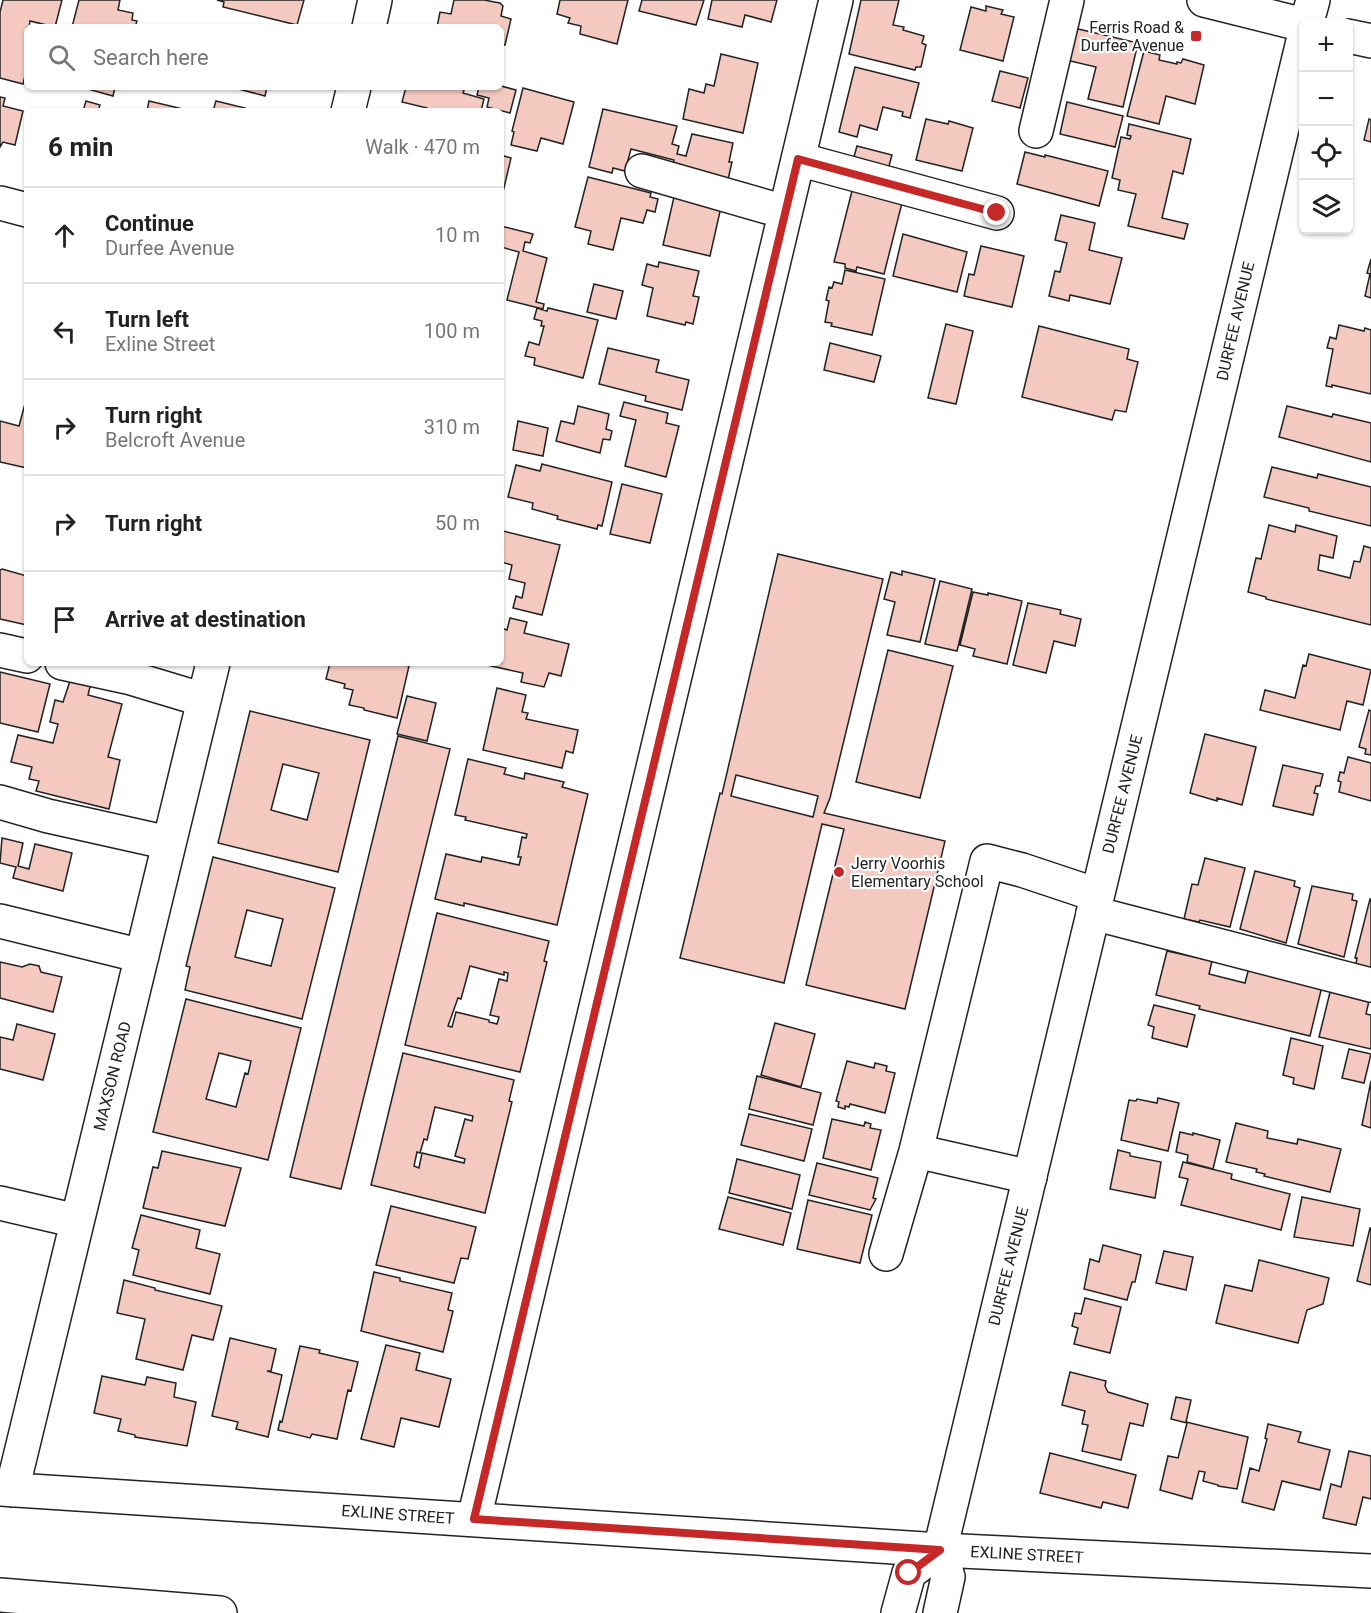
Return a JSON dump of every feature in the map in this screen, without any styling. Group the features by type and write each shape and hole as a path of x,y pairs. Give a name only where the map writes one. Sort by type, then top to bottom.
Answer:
{"main road":[{"path":"370,24 375,0"},
{"path":"474,1519 771,208 808,162 836,0"},
{"path":"1036,131 1067,0"},
{"path":"1204,0 1299,23"},
{"path":"1307,18 1312,0"},
{"path":"1353,37 1371,41"},
{"name":"DURFEE AVENUE","path":"940,1613 948,1577 940,1550 1299,58"},
{"path":"349,108 353,90"},
{"path":"808,162 997,213"},
{"path":"642,171 771,208"},
{"path":"0,203 24,209"},
{"path":"0,650 24,655"},
{"path":"76,666 131,678 204,700"},
{"name":"MAXSON ROAD","path":"6,1489 77,1221 212,666"},
{"path":"0,802 48,816 169,843"},
{"path":"886,1254 916,1151 987,861 1022,870 1095,904 1371,985"},
{"path":"0,921 142,956"},
{"path":"916,1151 1030,1177"},
{"path":"0,1203 77,1221"},
{"name":"EXLINE STREET","path":"6,1489 940,1550 1371,1571"},
{"path":"898,1613 909,1573 940,1550"},
{"path":"0,1595 220,1613"}],"building":[{"path":"3,0 62,0 56,24 30,21 30,24 24,24 23,84 0,78 0,12"},
{"path":"79,0 120,0 118,10 133,13 132,20 137,21 136,24 73,24"},
{"path":"217,0 304,0 297,24 223,7 224,2"},
{"path":"454,0 484,0 500,3 503,6 501,16 511,19 505,45 504,24 438,24 440,12 451,14"},
{"path":"560,0 628,0 617,44 580,34 581,26 568,23 570,18 557,14"},
{"path":"642,0 704,0 696,25 639,11"},
{"path":"712,0 777,0 771,22 745,15 742,27 708,19"},
{"path":"861,0 899,0 893,25 924,36 922,43 926,45 921,67 916,67 915,70 849,54"},
{"path":"986,6 1003,10 1001,14 1014,17 1003,61 960,50 971,7 986,11"},
{"path":"1070,27 1138,43 1123,107 1088,99 1096,67 1062,59"},
{"path":"1144,51 1160,55 1159,60 1177,64 1183,59 1204,65 1195,104 1166,96 1159,124 1127,116"},
{"path":"721,54 758,63 743,133 683,119 689,89 704,93 706,84 714,86"},
{"path":"855,67 919,83 910,118 902,116 903,112 883,107 877,130 860,125 857,137 839,132"},
{"path":"1000,71 1028,78 1020,108 992,101"},
{"path":"504,87 516,90 510,113 504,111 504,108 487,107 489,98 477,95 478,90 504,90"},
{"path":"523,88 574,102 563,144 541,138 537,151 511,145 514,132 512,131"},
{"path":"92,90 114,90 113,96"},
{"path":"242,90 266,90 265,96"},
{"path":"405,90 464,90 463,93 484,99 482,108 427,108 402,102"},
{"path":"0,97 5,98 3,106 23,111 15,145 3,142 0,147"},
{"path":"86,101 100,105 99,108 84,108"},
{"path":"149,101 179,108 148,108"},
{"path":"216,101 245,108 214,108"},
{"path":"1067,102 1123,116 1115,147 1060,134"},
{"path":"603,109 677,126 672,144 679,146 677,154 686,156 692,134 733,143 727,184 672,171 674,160 631,149 625,171 613,168 612,173 589,167"},
{"path":"926,119 948,124 949,121 973,128 962,171 916,160"},
{"path":"1369,119 1371,120 1371,142 1364,140"},
{"path":"1129,124 1191,139 1183,174 1173,171 1162,218 1188,224 1184,239 1128,226 1136,194 1118,190 1120,180 1112,178 1121,137 1130,139 1131,136 1127,135"},
{"path":"857,146 892,155 887,173 852,164"},
{"path":"1025,152 1108,171 1099,206 1017,184"},
{"path":"504,156 511,158 504,188"},
{"path":"588,177 651,193 650,197 658,199 655,212 647,210 643,223 621,218 613,250 588,244 591,231 575,227"},
{"path":"854,183 904,195 884,274 857,267 856,271 845,268 845,264 834,262"},
{"path":"674,197 721,207 710,256 663,245"},
{"path":"1061,215 1095,223 1089,250 1122,258 1110,304 1070,295 1069,301 1049,296 1055,271 1060,272 1067,243 1055,240"},
{"path":"504,227 533,234 530,243 525,242 523,251 547,258 536,302 544,304 543,309 507,300 519,252 504,248"},
{"path":"903,234 967,252 957,292 893,276"},
{"path":"981,246 1024,256 1012,307 964,296 969,274 974,275"},
{"path":"1371,259 1371,298 1365,296"},
{"path":"659,262 699,271 693,296 699,297 693,324 686,322 685,325 647,316 653,288 642,285 647,264 658,267"},
{"path":"845,270 885,279 872,335 831,326 832,323 825,322 829,287 832,288 834,282 842,284"},
{"path":"594,284 623,291 616,319 587,312"},
{"path":"537,308 547,311 548,308 598,320 583,378 534,365 535,358 525,356 529,342 539,345 544,326 541,326 542,321 534,319"},
{"path":"946,324 973,331 956,404 928,398"},
{"path":"1339,325 1364,331 1365,328 1371,330 1371,394 1332,385 1332,387 1326,386 1333,349 1327,348 1330,337 1336,339"},
{"path":"1039,326 1129,349 1127,359 1138,362 1126,412 1115,410 1112,420 1022,397"},
{"path":"830,343 881,356 874,382 824,370"},
{"path":"608,348 659,360 656,372 689,380 682,410 645,401 646,396 599,384"},
{"path":"624,402 668,413 666,423 679,426 666,477 625,466 636,420 620,416"},
{"path":"578,406 609,414 606,429 612,431 610,440 603,439 600,453 556,441 561,421 574,424"},
{"path":"1287,406 1332,417 1333,414 1371,423 1371,462 1279,437"},
{"path":"24,407 24,467 0,462 0,421 19,426"},
{"path":"518,421 548,428 543,456 513,450"},
{"path":"542,464 612,482 602,526 598,525 597,529 557,519 558,516 532,509 533,503 508,497 516,465 540,471"},
{"path":"1272,467 1317,478 1318,474 1371,487 1371,526 1264,497"},
{"path":"622,484 662,494 650,543 610,534"},
{"path":"1269,525 1295,532 1296,525 1337,536 1333,558 1320,555 1318,570 1350,578 1354,561 1360,562 1364,546 1371,548 1371,625 1266,599 1266,597 1248,592 1256,558 1261,559"},
{"path":"504,531 560,545 542,615 513,608 516,596 522,598 525,583 509,579 512,565 504,563"},
{"path":"778,554 883,579 830,798 824,813 945,841 905,1009 806,985 844,829 822,824 784,983 680,958 720,793 722,794","holes":["736,775 818,796 813,817 731,796"]},
{"path":"0,570 24,575 24,624 0,619"},
{"path":"902,571 935,579 920,642 887,635 895,602 884,599 891,572 902,575"},
{"path":"940,581 972,589 957,651 925,644"},
{"path":"973,592 1022,601 1007,664 973,656 975,649 960,645"},
{"path":"1028,603 1061,610 1060,614 1081,619 1075,646 1054,641 1046,673 1013,665"},
{"path":"510,618 527,622 524,633 569,644 561,676 549,673 544,687 521,682 523,673 492,666 504,666 504,629 507,630"},
{"path":"888,650 953,666 920,798 856,782"},
{"path":"1309,654 1371,670 1363,705 1347,701 1340,730 1260,710 1265,690 1295,698 1303,665 1306,666"},
{"path":"329,666 409,666 397,718 349,705 353,690 344,688 345,684 326,679"},
{"path":"0,672 50,684 38,732 0,723"},
{"path":"71,678 91,683 88,695 122,704 108,757 120,760 109,809 36,791 39,781 29,779 32,767 11,762 18,735 53,743 58,724 50,722 55,700 63,702"},
{"path":"497,688 526,695 522,712 528,713 526,719 578,730 573,753 566,751 562,768 483,750"},
{"path":"407,696 436,703 427,741 397,734"},
{"path":"1369,710 1371,711 1371,755 1365,754 1366,749 1359,747"},
{"path":"250,711 370,740 338,872 218,843","holes":["283,764 319,773 307,820 271,810"]},
{"path":"1205,734 1256,747 1242,805 1190,793"},
{"path":"398,736 450,749 341,1189 290,1177"},
{"path":"1348,757 1371,763 1371,801 1339,792 1340,772 1344,773"},
{"path":"468,759 506,768 504,774 524,779 525,773 564,782 562,787 588,794 557,925 464,903 464,906 435,899 446,854 481,862 482,857 519,865 521,857 518,857 522,837 526,838 527,834 465,820 466,817 455,815"},
{"path":"1283,765 1323,774 1320,786 1316,786 1314,793 1318,794 1313,815 1273,806"},
{"path":"2,838 23,843 18,866 29,869 35,844 72,853 63,891 13,878 16,867 0,863"},
{"path":"213,857 335,888 302,1019 185,990 190,967 186,966","holes":["247,910 283,919 271,966 235,957"]},
{"path":"1205,858 1245,868 1230,927 1184,919 1192,884 1198,885"},
{"path":"1255,871 1295,881 1294,886 1300,888 1286,943 1240,929"},
{"path":"1312,886 1353,894 1352,900 1357,901 1344,957 1298,944"},
{"path":"1370,899 1371,974 1355,970 1357,958 1355,958"},
{"path":"437,913 549,941 544,961 547,962 520,1072 405,1045","holes":["470,966 504,975 504,972 508,973 507,981 499,979 490,1015 499,1017 497,1024 456,1012 452,1027 448,1026 458,998 461,999"]},
{"path":"1167,951 1212,961 1209,974 1245,983 1251,960 1324,978 1310,1036 1199,1009 1200,1006 1156,995"},
{"path":"0,962 22,967 30,964 39,966 41,972 62,977 53,1012 0,998"},
{"path":"1333,980 1371,992 1366,1014 1371,1015 1371,1049 1319,1037"},
{"path":"186,999 301,1028 268,1160 153,1132","holes":["219,1053 251,1061 248,1074 245,1073 236,1107 206,1099"]},
{"path":"1154,1005 1195,1015 1187,1047 1152,1038 1154,1027 1148,1025"},
{"path":"775,1023 815,1034 801,1087 761,1075"},
{"path":"17,1024 55,1034 43,1080 0,1069 0,1037 13,1040"},
{"path":"1291,1038 1323,1046 1314,1089 1293,1084 1294,1078 1283,1075"},
{"path":"1349,1049 1371,1054 1364,1083 1342,1078"},
{"path":"403,1053 514,1080 509,1101 512,1102 485,1213 371,1185","holes":["435,1107 473,1116 472,1121 465,1119 455,1156 465,1159 464,1163 422,1153 419,1168 414,1166 417,1152 420,1153 424,1139 427,1140"]},
{"path":"847,1061 874,1068 875,1063 887,1066 886,1071 895,1073 885,1113 850,1104 849,1107 845,1106 845,1109 838,1107 839,1102 836,1101"},
{"path":"757,1076 821,1093 813,1125 749,1109"},
{"path":"1371,1081 1371,1128 1362,1125"},
{"path":"1158,1098 1179,1103 1168,1151 1121,1140 1129,1100 1136,1101 1137,1099 1157,1103"},
{"path":"749,1114 812,1129 804,1161 741,1145"},
{"path":"832,1119 864,1126 865,1122 871,1124 870,1128 881,1130 871,1170 823,1158"},
{"path":"1236,1123 1268,1131 1267,1138 1297,1144 1298,1139 1341,1149 1330,1192 1264,1176 1265,1174 1256,1172 1257,1169 1226,1162"},
{"path":"1180,1132 1220,1140 1213,1169 1187,1162 1188,1155 1176,1152"},
{"path":"1118,1150 1130,1153 1130,1156 1161,1162 1155,1198 1110,1189"},
{"path":"162,1151 241,1168 225,1226 143,1208 153,1167 158,1168"},
{"path":"737,1159 800,1175 792,1209 729,1193"},
{"path":"1183,1162 1232,1174 1231,1179 1290,1194 1281,1230 1181,1205 1188,1179 1179,1177"},
{"path":"817,1163 878,1178 873,1198 876,1199 870,1210 809,1195"},
{"path":"728,1197 791,1213 783,1245 719,1229"},
{"path":"1302,1197 1360,1209 1353,1246 1294,1237"},
{"path":"808,1200 872,1215 860,1263 797,1249"},
{"path":"391,1206 476,1227 468,1259 461,1258 454,1283 376,1265"},
{"path":"141,1215 200,1230 196,1248 220,1254 210,1294 133,1275 139,1250 132,1248"},
{"path":"1371,1228 1371,1285 1357,1281"},
{"path":"1103,1245 1141,1255 1135,1282 1132,1282 1127,1300 1084,1289 1090,1259 1099,1262"},
{"path":"1164,1251 1193,1257 1186,1290 1156,1283"},
{"path":"1259,1260 1329,1278 1323,1304 1307,1310 1298,1343 1216,1323 1225,1285 1252,1291"},
{"path":"374,1272 400,1278 400,1281 452,1293 448,1310 453,1311 443,1352 361,1331"},
{"path":"124,1280 222,1306 213,1340 192,1335 183,1370 136,1359 145,1319 117,1313"},
{"path":"1085,1298 1121,1307 1110,1353 1074,1344 1078,1328 1072,1326 1075,1313 1081,1314"},
{"path":"230,1338 276,1349 271,1371 267,1371 282,1375 268,1437 236,1429 238,1422 212,1416"},
{"path":"386,1345 420,1353 416,1370 451,1379 439,1427 401,1418 394,1447 361,1439"},
{"path":"300,1346 358,1362 351,1391 348,1390 337,1439 312,1434 310,1438 278,1430 280,1421 282,1422"},
{"path":"1070,1372 1106,1381 1105,1386 1108,1392 1148,1404 1143,1426 1130,1423 1121,1460 1082,1451 1088,1425 1082,1424 1085,1411 1062,1405"},
{"path":"102,1376 145,1385 147,1377 176,1383 174,1397 196,1402 187,1446 135,1437 135,1435 118,1431 121,1419 94,1413"},
{"path":"1176,1397 1191,1400 1186,1422 1248,1437 1237,1489 1203,1481 1205,1472 1199,1471 1192,1499 1160,1490 1168,1456 1178,1458 1187,1423 1171,1419"},
{"path":"1268,1424 1301,1432 1298,1442 1330,1450 1320,1490 1282,1481 1274,1510 1242,1502 1250,1468 1259,1471 1267,1439 1265,1438"},
{"path":"1349,1451 1371,1456 1371,1499 1363,1497 1356,1525 1323,1518 1331,1484 1341,1487"},
{"path":"1050,1453 1136,1475 1128,1508 1103,1502 1101,1508 1040,1493"}],"place":[{"name":"Ferris Road & Durfee Avenue","path":"1196,36"},
{"name":"Jerry Voorhis Elementary School","path":"839,872"}],"route":[{"path":"909,1573 940,1550 474,1519 798,159 997,213"}]}
